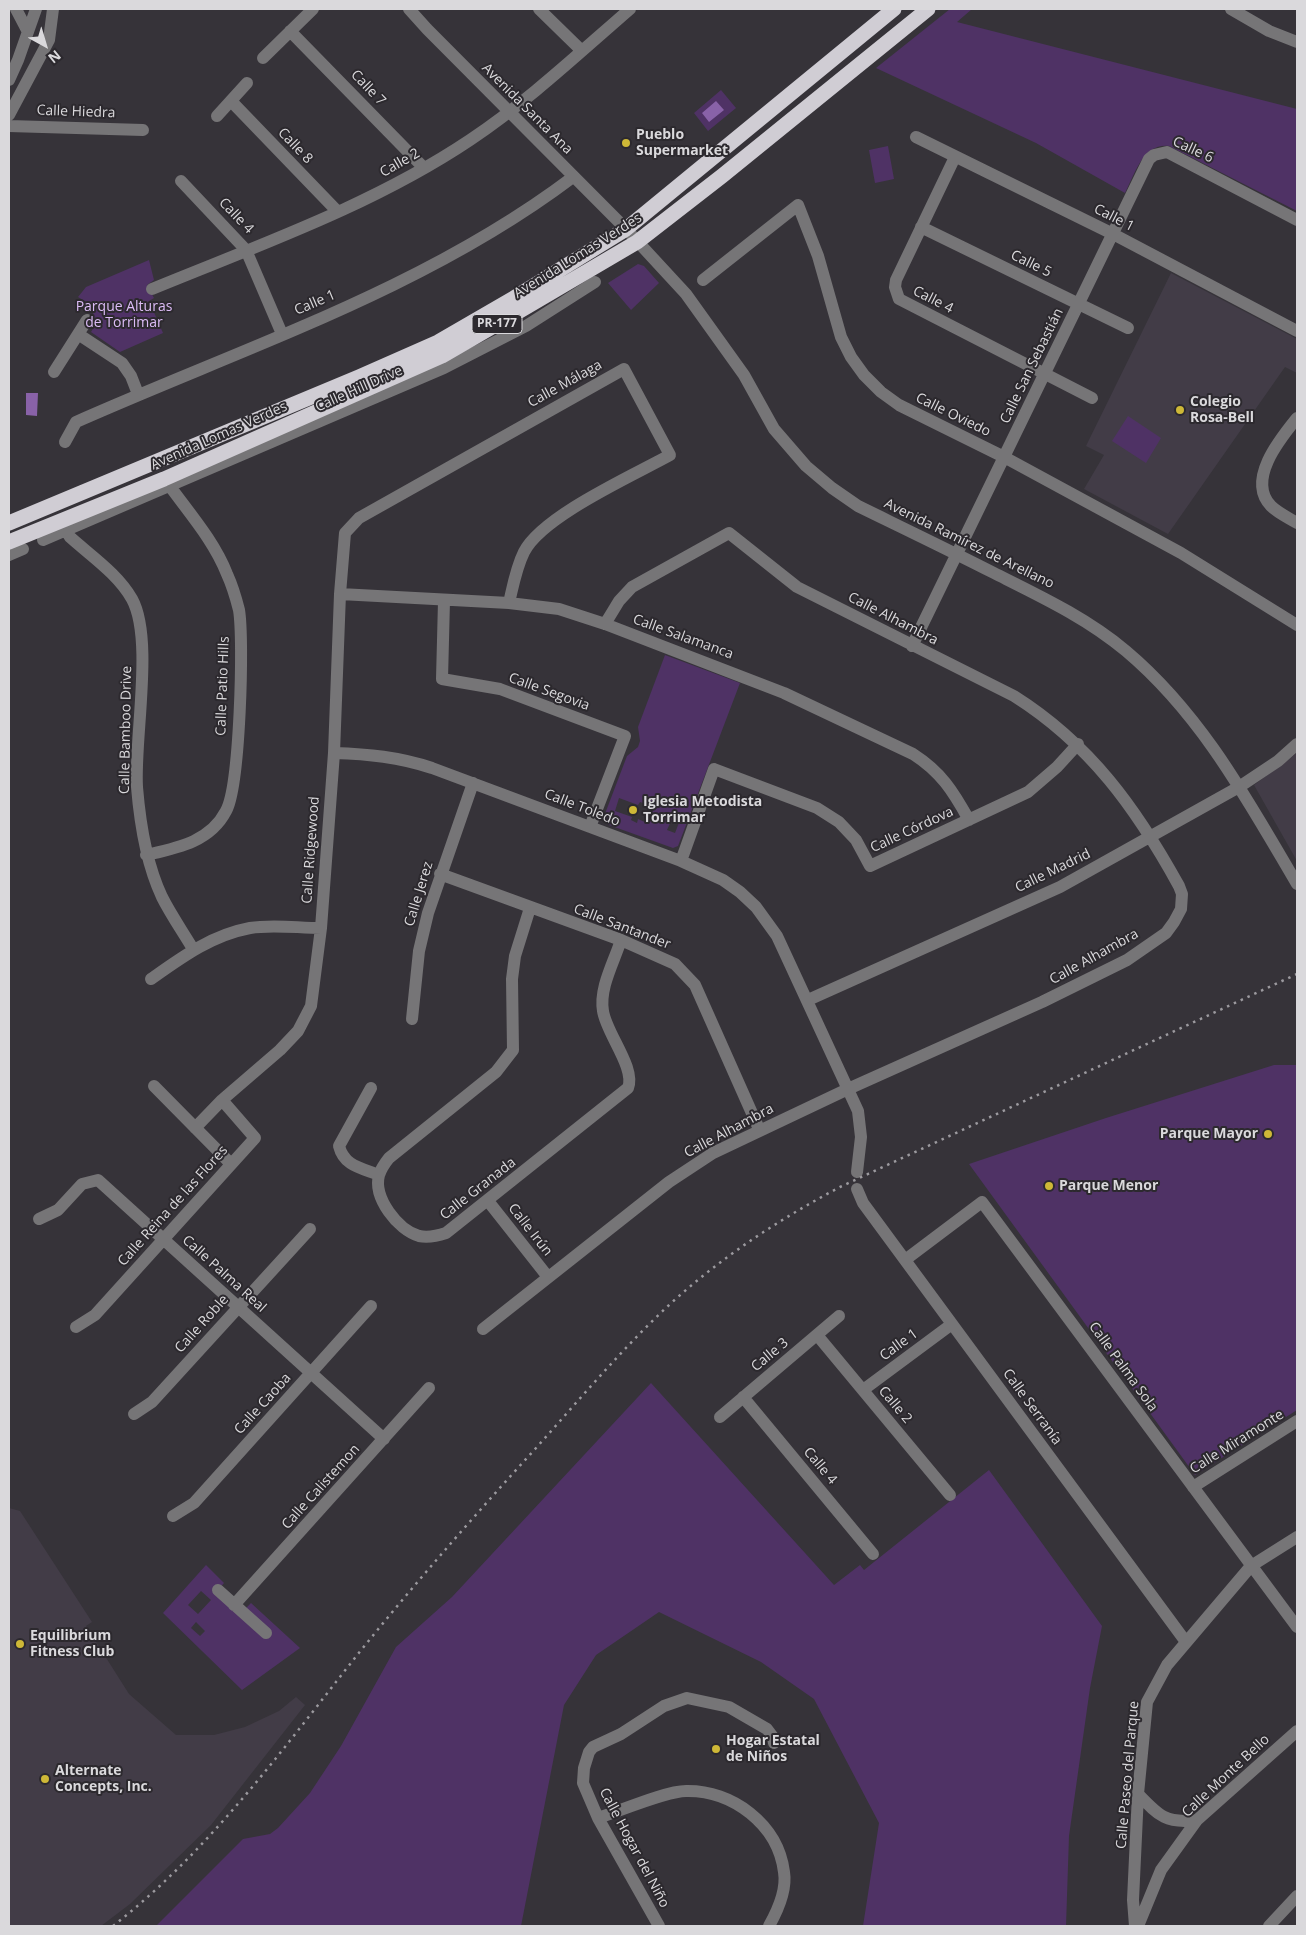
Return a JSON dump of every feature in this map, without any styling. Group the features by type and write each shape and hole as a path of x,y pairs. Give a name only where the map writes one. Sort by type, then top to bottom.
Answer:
{"highway":[{"name":"Avenida Lomas Verdes","path":"9,523 152,465 438,342 626,229 894,9"},
{"name":"Avenida Lomas Verdes","path":"9,542 164,479 442,356 638,242 928,9"}],"street":[{"path":"16,9 28,32"},
{"path":"9,80 36,9"},
{"path":"9,115 49,40 53,9"},
{"path":"263,58 313,9"},
{"name":"Avenida Santa Ana","path":"409,9 626,229"},
{"path":"539,9 582,51"},
{"name":"Calle 2","path":"152,289 382,190 468,141 509,112 630,9"},
{"path":"1231,9 1269,31 1297,42"},
{"name":"Calle 7","path":"290,31 423,167"},
{"path":"217,116 247,83"},
{"name":"Calle 8","path":"230,101 337,211"},
{"name":"Calle Hiedra","path":"9,126 143,130"},
{"name":"Calle 1","path":"916,136 1113,234 1297,331"},
{"name":"Calle 6","path":"1113,234 1150,159 1154,155 1166,152 1297,220"},
{"name":"Calle 4","path":"955,157 896,280 895,287 899,299 1092,398"},
{"name":"Calle 1","path":"65,442 76,422 383,291 442,262 541,202 573,177"},
{"name":"Calle 4","path":"181,181 246,250 282,334"},
{"name":"Calle Oviedo","path":"703,280 798,206 818,256 841,338 851,357 864,375 899,405 1004,457 1181,553 1297,625"},
{"name":"Calle 5","path":"921,227 1128,328"},
{"name":"Avenida Ramírez de Arellano","path":"626,229 692,301 744,375 774,429 806,466 832,488 858,506 1056,603 1089,623 1126,651 1161,683 1190,716 1240,787 1297,884"},
{"name":"Calle San Sebastián","path":"912,646 1113,234"},
{"name":"Calle Hill Drive","path":"43,540 444,368 526,326 595,282"},
{"path":"54,372 87,320"},
{"path":"78,334 122,363 131,376 138,394"},
{"name":"Calle Málaga","path":"340,594 345,533 359,518 624,369 670,455 563,514 544,528 525,551 509,604"},
{"path":"1296,422 1268,460 1262,481 1264,494 1271,506 1297,523"},
{"name":"Calle Patio Hills","path":"146,855 196,841 214,827 226,810 233,788 241,670 242,651 239,610 228,576 217,550 169,485"},
{"name":"Calle Bamboo Drive","path":"65,529 70,537 120,583 132,600 139,623 142,654 137,786 146,855 162,896 193,949"},
{"name":"Calle Alhambra","path":"484,1329 669,1182 713,1152 759,1129 1042,1002 1127,960 1166,933 1181,909 1182,894 1174,876 1116,786 1078,744 1043,714 1014,696 797,587 729,533 632,587 619,600 605,624"},
{"path":"9,555 23,548"},
{"name":"Calle Salamanca","path":"340,594 509,604 559,609 605,624 784,693 913,754 930,765 946,781 969,820"},
{"name":"Calle Ridgewood","path":"222,1100 280,1050 298,1031 311,1006 321,928 334,753 340,594"},
{"name":"Calle Segovia","path":"444,601 442,679 500,689 625,736 590,827"},
{"name":"Calle Córdova","path":"681,861 714,769 817,808 839,822 856,840 870,866 1028,792 1057,767 1078,744"},
{"name":"Calle Madrid","path":"808,1000 1060,887 1240,787 1278,761 1297,744"},
{"name":"Calle Toledo","path":"334,753 401,758 681,861 723,880 756,907 777,936 808,1000 858,1111 861,1138 857,1172"},
{"name":"Calle Jerez","path":"412,1019 419,951 440,874 473,783"},
{"name":"Calle Santander","path":"440,874 622,940 666,959 686,974 695,985 759,1129"},
{"path":"371,1088 339,1146 341,1156 347,1163 379,1175 389,1158 496,1072 512,1050 512,978 515,956 530,908"},
{"path":"151,979 193,949 220,936 252,928 321,928"},
{"name":"Calle Granada","path":"379,1175 378,1189 385,1206 402,1227 420,1236 433,1237 446,1233 628,1088 628,1072 608,1028 603,1012 602,998 622,940"},
{"path":"154,1086 231,1164"},
{"path":"195,1128 222,1100"},
{"name":"Calle Reina de las Flores","path":"76,1327 95,1315 255,1138 222,1100"},
{"name":"Calle Palma Real","path":"39,1219 58,1210 82,1184 98,1180 384,1439"},
{"name":"Calle Serranía","path":"857,1190 863,1203 904,1260 1186,1642"},
{"name":"Calle Irún","path":"488,1201 548,1277"},
{"name":"Calle Palma Sola","path":"904,1260 982,1202 1297,1627"},
{"name":"Calle Roble","path":"134,1414 152,1402 310,1229"},
{"name":"Calle Caoba","path":"173,1516 194,1503 371,1306"},
{"name":"Calle 3","path":"720,1417 839,1316"},
{"name":"Calle 1","path":"863,1390 952,1324"},
{"name":"Calle 2","path":"817,1335 950,1495"},
{"name":"Calle Calistemon","path":"234,1605 429,1388"},
{"name":"Calle 4","path":"743,1397 874,1554"},
{"name":"Calle Miramonte","path":"1193,1488 1297,1422"},
{"name":"Calle Paseo del Parque","path":"1137,1926 1133,1900 1138,1794 1147,1702 1167,1665 1251,1566 1297,1537"},
{"path":"218,1590 266,1633"},
{"name":"Calle Hogar del Niño","path":"659,1926 598,1818 583,1783 584,1768 589,1752 593,1747 621,1734 664,1706 687,1698 728,1707 766,1729 773,1737 774,1743"},
{"name":"Calle Monte Bello","path":"1137,1926 1161,1870 1197,1820 1297,1731"},
{"path":"598,1818 685,1791 716,1795 738,1804 754,1815 768,1833 778,1851 784,1872 783,1892 770,1926"},
{"path":"1138,1794 1154,1811 1169,1820 1180,1822 1197,1820"},
{"path":"1270,1926 1297,1896"}],"shaded area":[{"path":"716,101 724,110 709,122 702,113"},
{"name":"Colegio Rosa-Bell","path":"1171,273 1297,339 1297,373 1285,367 1168,534 1084,489 1104,455 1086,446"},
{"path":"26,393 38,393 37,416 26,415"},
{"path":"1297,753 1297,861 1254,785"},
{"path":"9,1508 20,1511 92,1622 86,1626 129,1694 176,1735 214,1735 245,1727 279,1711 296,1697 305,1705 211,1825 130,1904 101,1926 9,1926"}],"green space":[{"path":"950,9 972,9 957,22 1297,109 1297,211 1169,146 1160,146 1146,155 1136,169 1125,193 1036,143 876,68"},
{"path":"721,90 736,108 708,131 694,113"},
{"path":"888,146 894,179 875,183 869,150"},
{"name":"Parque Alturas de Torrimar","path":"149,260 154,280 147,285 154,298 149,301 163,333 120,352 91,332 97,322 91,318 96,308 78,297 86,287"},
{"path":"638,264 644,266 659,283 631,310 608,283"},
{"path":"1128,416 1161,438 1146,463 1112,441"},
{"path":"665,655 740,683 678,846 673,848 609,825 603,819 627,756 638,747 640,741 638,727","holes":["619,798 638,805 640,802 649,805 648,809 652,810 647,823 638,819 637,823 631,820 632,817 615,811","673,817 680,820 675,833 667,830"]},
{"path":"1274,1065 1297,1065 1297,1410 1195,1475 969,1164"},
{"path":"651,1383 834,1585 860,1565 864,1570 989,1470 1102,1626 1090,1688 1069,1836 1066,1926 863,1926 879,1823 814,1699 761,1662 659,1612 596,1655 564,1705 521,1926 156,1926 243,1839 270,1834 278,1828 310,1793 341,1746 396,1647 452,1597"},
{"path":"206,1565 224,1583 215,1593 239,1615 251,1603 300,1648 242,1690 163,1613","holes":["201,1591 211,1600 198,1614 188,1605","196,1622 205,1631 200,1636 191,1628"]}],"railway":[{"path":"113,1926 182,1865 213,1832 273,1762 423,1575 600,1375 688,1288 772,1226 840,1187 1297,974"}],"place":[{"name":"Pueblo Supermarket","path":"626,143"},
{"name":"Colegio Rosa-Bell","path":"1180,410"},
{"name":"Iglesia Metodista Torrimar","path":"633,810"},
{"name":"Parque Mayor","path":"1268,1134"},
{"name":"Parque Menor","path":"1049,1186"},
{"name":"Equilibrium Fitness Club","path":"20,1644"},
{"name":"Hogar Estatal de Niños","path":"716,1749"},
{"name":"Alternate Concepts, Inc.","path":"45,1779"}]}
